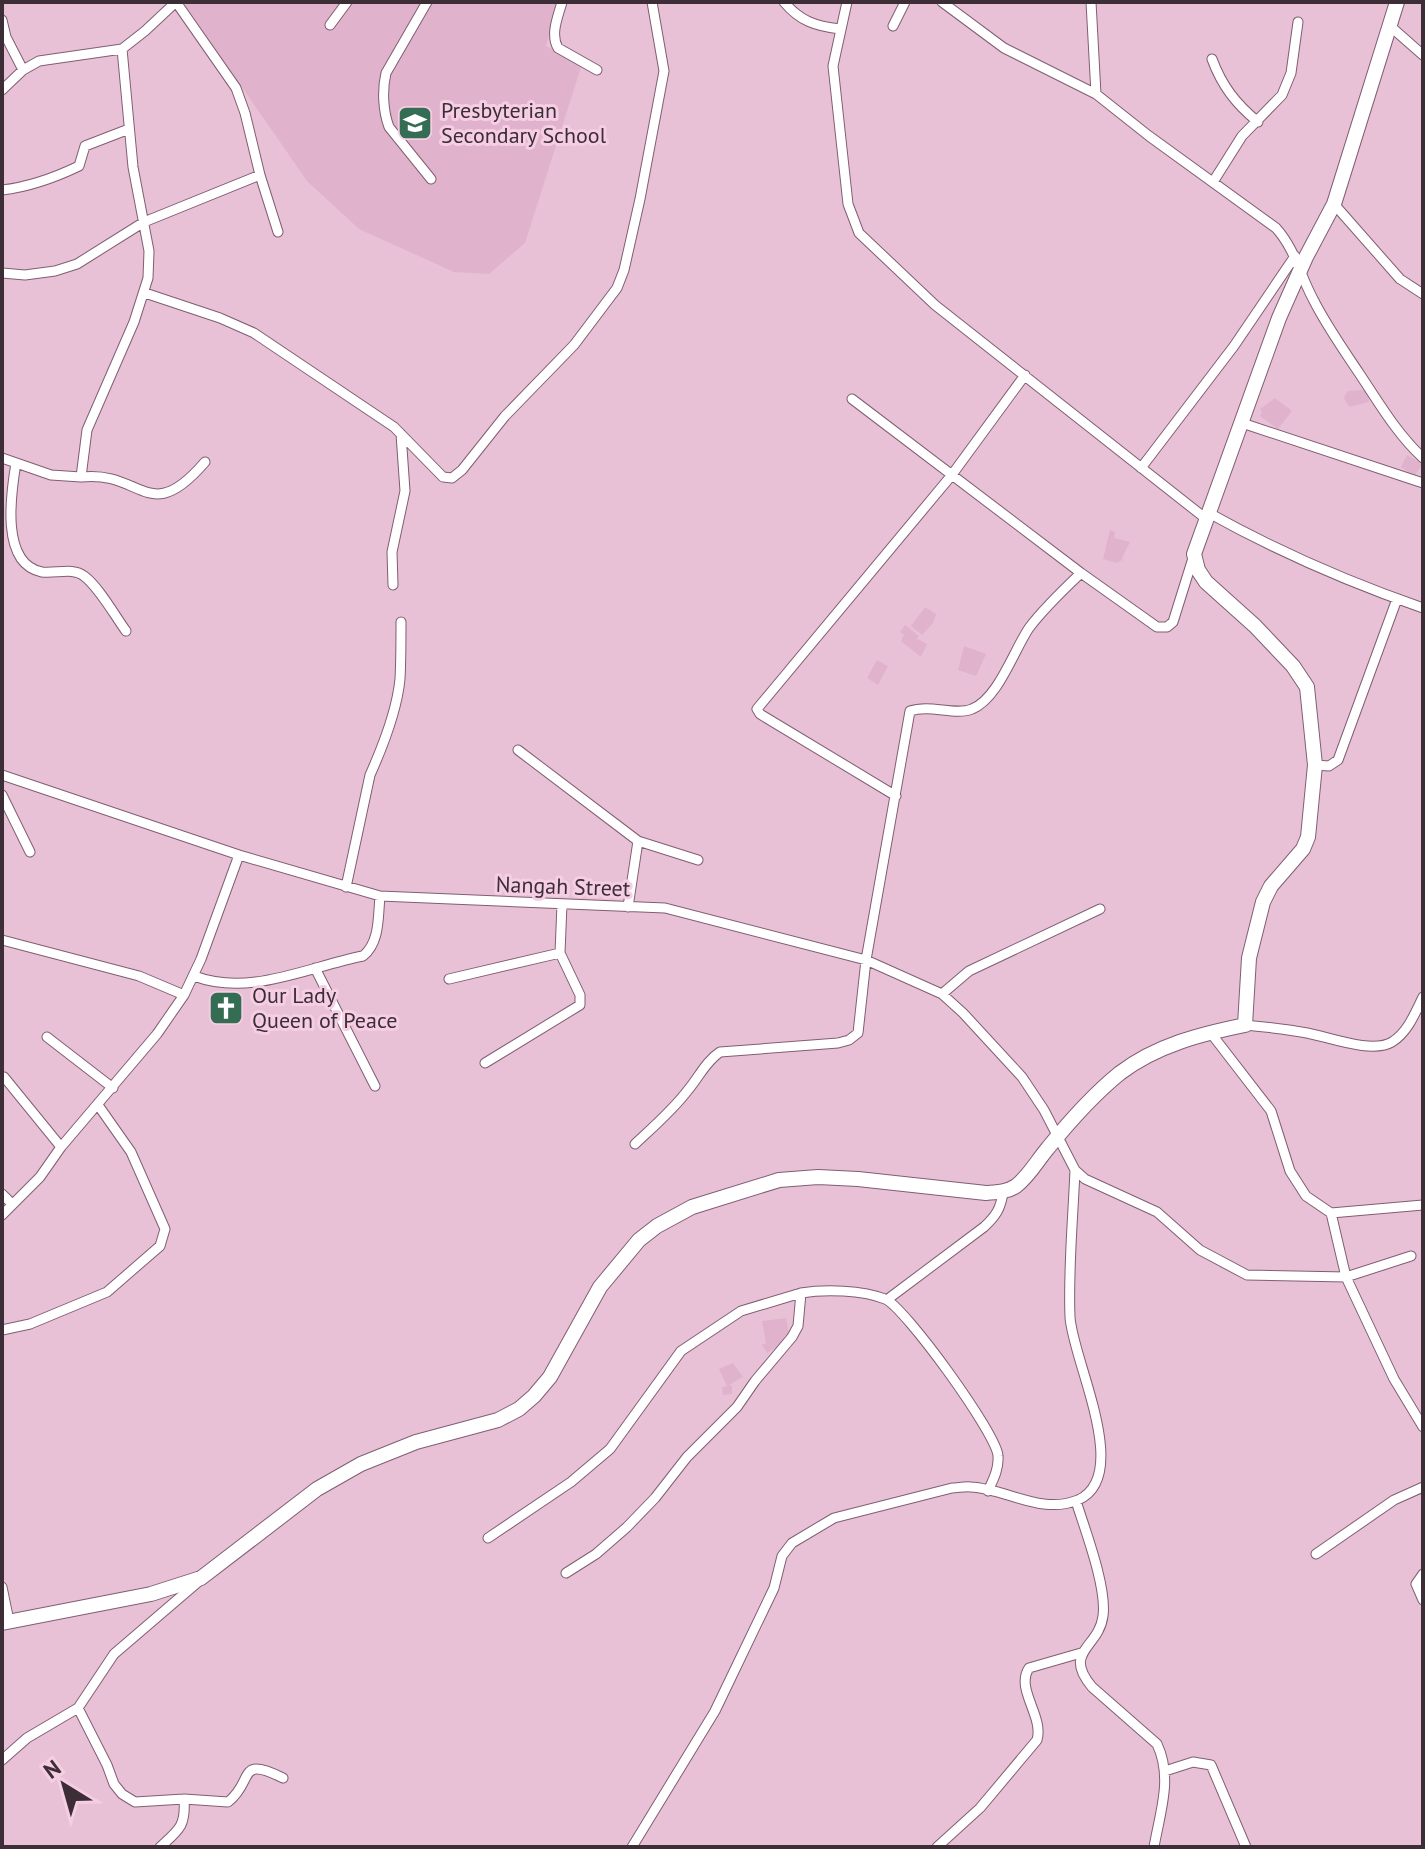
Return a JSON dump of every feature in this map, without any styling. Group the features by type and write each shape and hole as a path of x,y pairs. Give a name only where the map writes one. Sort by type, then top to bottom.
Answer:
{"street":[{"path":"2,90 23,70 39,61 122,49 176,2 236,88 278,232"},
{"path":"330,25 347,2"},
{"path":"427,2 386,73 384,82 389,127 431,179"},
{"path":"562,2 554,34 555,43 558,48 597,70"},
{"path":"145,293 254,333 401,433 443,477 452,478 462,470 505,416 574,345 617,288 640,199 664,71 652,2"},
{"path":"784,2 795,15 813,25 840,29"},
{"path":"847,2 833,66 848,204 859,233 935,305 1141,468 1206,515 1328,573 1423,608"},
{"path":"893,26 905,2"},
{"path":"942,2 1004,48 1096,94 1276,228 1290,243 1325,322 1387,415 1408,444 1423,458"},
{"path":"1091,2 1096,94"},
{"path":"1141,468 1297,263 1334,204 1397,2"},
{"path":"2,20 6,37 23,70"},
{"path":"1213,182 1242,136 1282,95 1291,73 1298,22"},
{"path":"1390,26 1423,55"},
{"path":"81,477 87,430 145,293 148,278 149,251 129,129 122,49"},
{"path":"1212,59 1221,82 1240,107 1258,122"},
{"path":"2,190 24,188 63,174 79,166 85,146 129,129"},
{"path":"2,273 40,273 77,264 144,222 260,175"},
{"path":"1334,204 1400,279 1423,294"},
{"path":"852,399 1081,573 1157,627 1167,627 1173,622 1206,515 1242,423 1297,263"},
{"path":"896,796 760,714 757,709 951,476 1025,375"},
{"path":"1242,423 1423,483"},
{"path":"393,585 392,552 405,491 401,433"},
{"path":"2,458 51,475 111,477 147,494 161,496 187,483 205,462"},
{"path":"16,463 10,516 14,549 31,568 41,572 69,572 86,577 126,631"},
{"path":"2,553 14,549"},
{"path":"1194,554 1198,570 1206,582 1255,626 1303,678 1307,687 1315,765 1308,837 1303,849 1271,886 1255,928 1249,958 1245,1025"},
{"path":"635,1144 667,1114 712,1057 720,1052 849,1040 858,1033 866,960 910,711 921,707 970,711 982,703 992,692 1029,628 1081,573"},
{"path":"1315,765 1329,766 1338,760 1397,599"},
{"path":"346,887 370,775 378,760 397,697 401,622"},
{"path":"518,750 638,841 698,860"},
{"name":"Nangah Street","path":"2,775 239,855 380,896 678,911 866,960 942,994 995,1045 1044,1110 1075,1170"},
{"path":"2,795 30,852"},
{"path":"628,907 638,841"},
{"path":"2,1215 40,1177 61,1147 157,1034 184,995 239,855"},
{"path":"194,976 225,985 283,978 363,956 371,949 380,896"},
{"path":"485,1063 580,1005 580,995 560,953 562,904"},
{"path":"942,994 969,971 1100,909"},
{"path":"2,940 139,976 184,995"},
{"path":"449,979 560,953"},
{"path":"315,968 375,1086"},
{"path":"2,1760 27,1738 78,1708 114,1654 201,1578 307,1497 361,1464 416,1442 498,1420 519,1409 550,1377 600,1287 639,1240 692,1207 779,1180 818,1177 1003,1192 1028,1175 1056,1138 1121,1073 1173,1043 1245,1025 1383,1046 1394,1041 1406,1029 1423,997"},
{"path":"1210,1032 1271,1111 1290,1171 1306,1196 1331,1213 1423,1205"},
{"path":"47,1037 113,1088"},
{"path":"4,1077 61,1147"},
{"path":"2,1330 30,1324 107,1292 160,1246 164,1238 165,1229 131,1152 98,1105"},
{"path":"1075,1170 1085,1179 1157,1212 1200,1250 1247,1275 1346,1277 1411,1256"},
{"path":"632,1847 715,1711 774,1588 782,1556 792,1543 834,1518 952,1488 971,1487 1044,1506 1076,1501 1087,1494 1098,1479 1101,1447 1097,1421 1074,1347 1070,1318 1075,1170"},
{"path":"888,1299 984,1227 996,1215 1003,1192"},
{"path":"2,1194 12,1204"},
{"path":"1331,1213 1346,1277 1394,1379 1423,1427"},
{"path":"488,1538 571,1482 610,1449 681,1351 741,1311 801,1293 831,1290 888,1299 938,1358 983,1420 995,1443 998,1456 996,1475 988,1491"},
{"path":"566,1573 596,1554 627,1527 687,1457 737,1407 792,1337 798,1326 801,1293"},
{"path":"1316,1554 1394,1500 1423,1487"},
{"path":"1076,1501 1097,1569 1104,1616 1098,1631 1081,1653 1080,1666 1084,1678 1157,1744 1166,1784 1154,1847"},
{"path":"1423,1574 1416,1584 1423,1600"},
{"path":"2,1587 6,1622 165,1590 201,1578"},
{"path":"165,1590 170,1595 172,1605"},
{"path":"937,1847 980,1808 1037,1740 1040,1731 1025,1684 1025,1674 1029,1668 1081,1653"},
{"path":"78,1708 114,1784 135,1802 184,1799 228,1802 235,1797 245,1777 253,1769 261,1767 283,1778"},
{"path":"1165,1771 1193,1762 1211,1765 1246,1847"},
{"path":"160,1847 176,1833 186,1818 184,1799"}],"shaded area":[{"name":"Presbyterian Secondary School","path":"188,2 558,2 546,46 582,64 525,243 489,274 454,272 359,229 307,181 185,5"},
{"path":"1347,391 1367,391 1369,402 1349,407 1344,398"},
{"path":"1275,398 1292,411 1278,429 1260,416 1260,409"},
{"path":"1407,455 1423,464 1414,476 1401,467"},
{"path":"1110,530 1115,532 1114,538 1130,542 1122,558 1123,563 1121,560 1117,563 1103,559"},
{"path":"925,607 936,614 933,623 922,635 911,626"},
{"path":"905,625 919,636 915,641 918,639 927,644 921,657 901,641 904,635 900,632"},
{"path":"964,646 986,654 976,676 958,670"},
{"path":"877,660 888,666 878,685 867,678"},
{"path":"786,1318 789,1335 784,1336 786,1341 767,1353 762,1345 766,1343 762,1321"},
{"path":"733,1363 743,1377 729,1385 732,1386 732,1394 723,1395 722,1387 727,1386 719,1369"}],"place":[{"name":"Presbyterian Secondary School","path":"415,123"},
{"name":"Our Lady Queen of Peace","path":"226,1008"}]}
